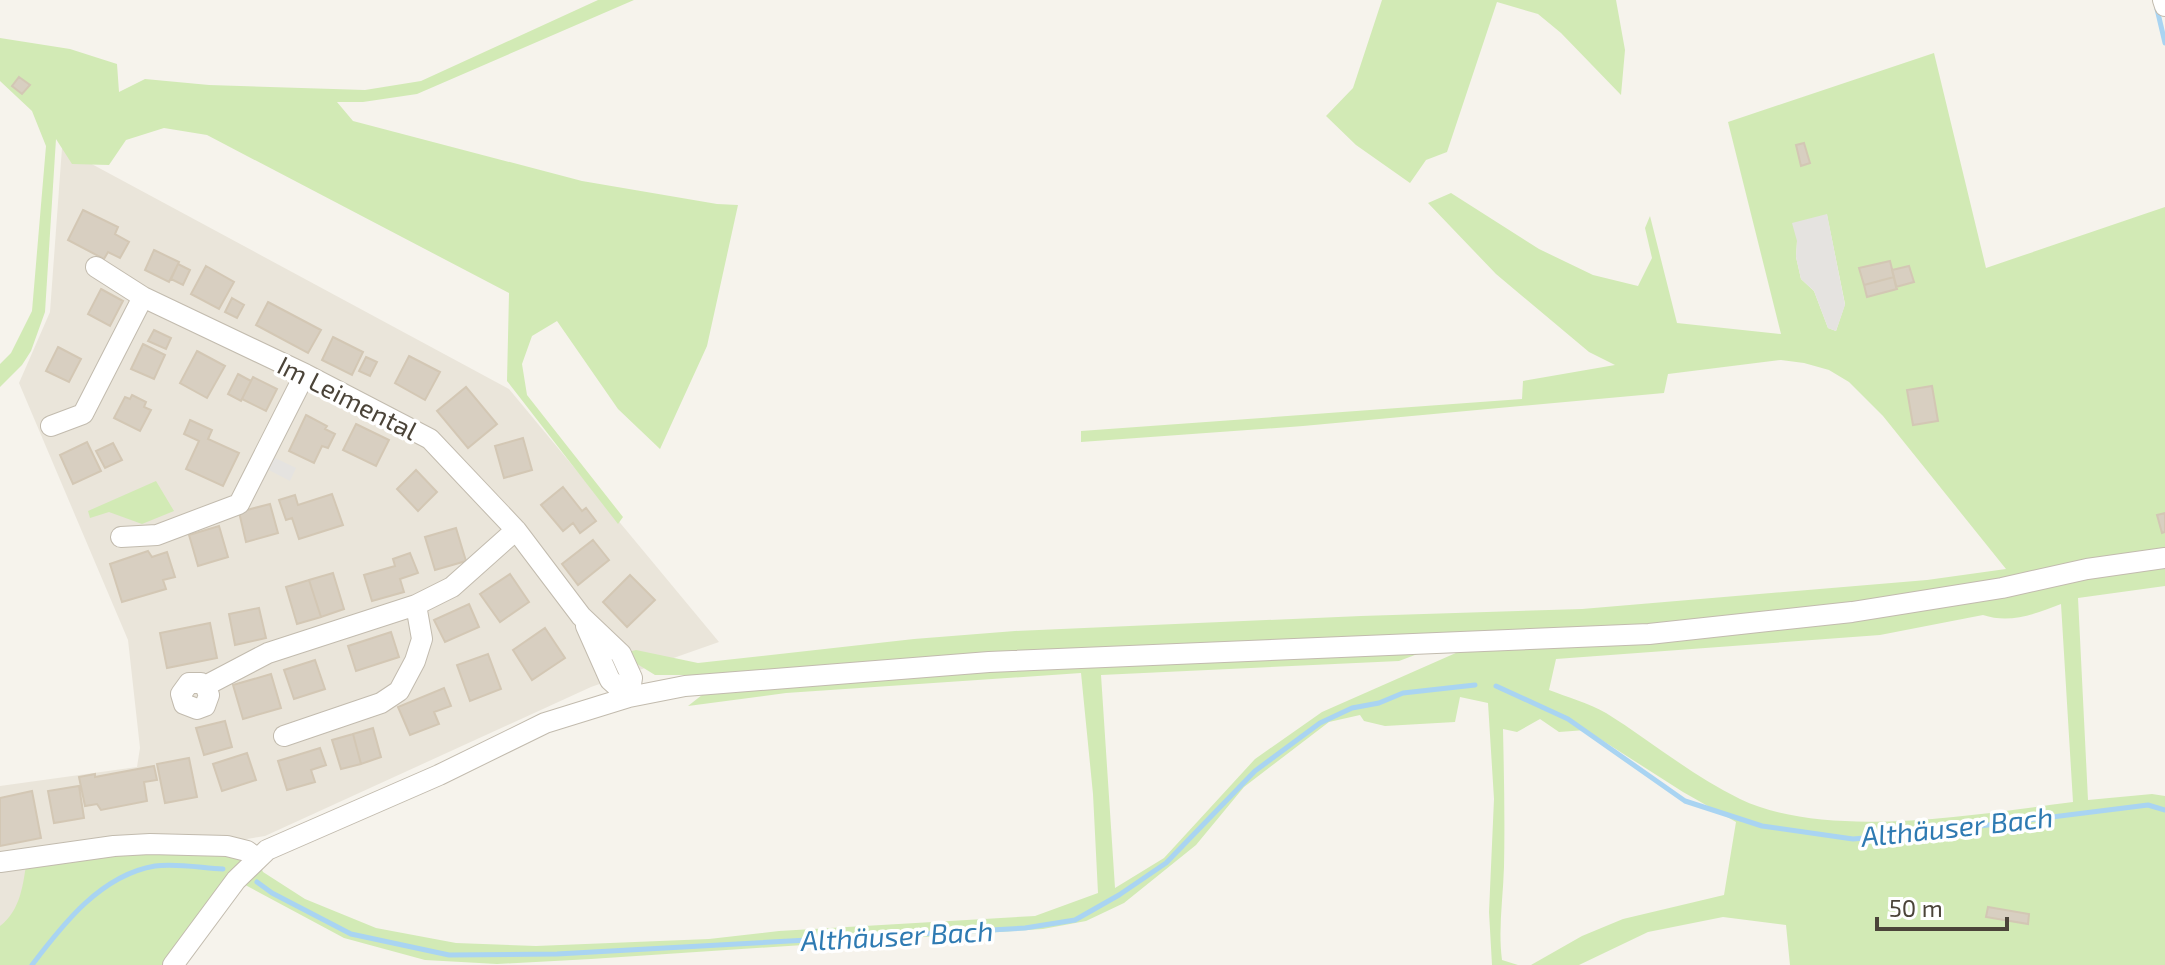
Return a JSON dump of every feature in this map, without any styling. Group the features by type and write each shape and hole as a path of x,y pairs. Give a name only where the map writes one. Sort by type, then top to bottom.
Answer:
{"street":[{"path":"2163,0 2165,6"},
{"name":"Im Leimental","path":"96,267 143,297 305,374 430,439 516,530 581,616 610,680 629,697"},
{"path":"51,426 83,414 143,297"},
{"path":"121,537 157,535 239,504 305,374"},
{"path":"205,686 268,653 416,605 452,587 516,530"},
{"path":"173,965 230,887 257,858 545,723 629,697 685,686 989,662 1649,634 1852,612 2002,588 2087,569 2165,558"},
{"path":"284,736 381,703 399,691 415,661 422,639 416,605"},
{"path":"0,862 150,844 227,846 247,851 257,858"}],"shaded area":[{"path":"62,148 509,389 719,642 591,687 265,836 115,861 0,965 0,786 137,767 140,748 128,640 19,383 50,312"},
{"path":"1827,214 1845,305 1836,331 1828,328 1814,291 1801,279 1792,223"},
{"path":"273,457 296,468 290,481 267,469"}],"green space":[{"path":"598,0 634,0 417,94 363,102 337,102 353,121 582,181 738,205 707,346 660,449 618,409 557,321 532,336 522,364 527,395 623,517 618,524 507,381 509,293 207,135 164,128 126,140 109,165 72,164 56,139 45,312 31,351 0,387 0,364 11,353 32,311 46,146 32,111 0,81 0,38 70,49 117,64 119,92 145,79 209,85 365,90 421,81"},
{"path":"1382,0 1616,0 1625,50 1621,95 1561,33 1538,14 1497,2 1447,152 1426,160 1410,183 1356,145 1326,116 1353,88"},
{"path":"1934,53 1986,268 2165,207 2165,513 2157,515 2162,533 2165,532 2165,586 2078,598 2088,800 2152,794 2165,796 2165,965 1790,965 1786,925 1723,917 1648,932 1579,965 1531,965 1582,936 1623,919 1724,895 1736,822 1586,730 1559,732 1540,719 1517,732 1503,729 1501,948 1502,960 1518,965 1492,965 1489,912 1494,799 1488,703 1460,697 1455,722 1385,726 1364,721 1360,715 1329,722 1244,787 1196,845 1124,903 1086,921 1043,929 497,964 425,960 344,938 236,880 173,965 0,965 0,926 17,904 27,859 114,846 257,858 263,872 305,899 376,928 456,943 536,946 709,939 779,931 1035,916 1098,893 1093,794 1081,673 786,693 688,706 702,695 734,690 763,680 655,675 621,654 636,650 698,663 1015,631 1582,609 1927,580 2006,569 1883,416 1849,382 1829,370 1804,363 1781,360 1668,374 1664,393 1303,426 1081,442 1081,431 1522,399 1523,381 1615,365 1589,352 1496,274 1428,203 1451,193 1539,249 1593,275 1638,286 1652,258 1645,228 1650,216 1677,323 1781,334 1728,122","holes":["1827,215 1845,304 1836,331 1828,328 1814,291 1801,279 1796,257 1797,241","1931,386 1937,421 1913,425 1907,390","2061,604 2073,802 1904,821 1816,819 1776,812 1722,790 1599,709 1549,690 1556,659 1880,635 1983,615 1993,618 2022,617","1452,641 1483,641 1322,712 1255,759 1164,858 1115,888 1101,675 1399,661"]},
{"path":"156,481 174,511 142,524 109,512 90,518 88,511"}],"building":[{"path":"19,77 30,85 22,94 12,86"},
{"path":"1804,143 1810,163 1801,166 1796,145"},
{"path":"83,210 118,227 115,234 129,242 120,258 108,252 104,259 68,240"},
{"path":"154,250 179,262 169,282 145,270"},
{"path":"1890,261 1894,277 1864,285 1859,268"},
{"path":"178,264 190,270 183,285 171,279"},
{"path":"206,266 234,282 219,309 191,294"},
{"path":"1909,266 1914,282 1896,287 1892,270"},
{"path":"1894,277 1897,289 1867,297 1864,285"},
{"path":"101,289 123,301 110,326 88,314"},
{"path":"232,298 244,305 237,318 225,312"},
{"path":"268,302 321,330 308,353 256,325"},
{"path":"154,330 171,338 166,349 148,341"},
{"path":"333,337 363,352 352,375 322,360"},
{"path":"143,344 165,355 154,379 131,369"},
{"path":"58,347 81,359 69,382 46,371"},
{"path":"197,351 225,366 207,398 180,383"},
{"path":"409,356 440,372 425,400 395,383"},
{"path":"366,357 377,362 370,376 359,371"},
{"path":"238,374 251,381 241,401 228,394"},
{"path":"253,377 277,389 266,411 242,399"},
{"path":"1932,386 1938,421 1913,425 1907,390"},
{"path":"466,387 497,424 468,448 437,411"},
{"path":"132,395 146,402 144,407 151,410 140,431 114,418 125,397 130,399"},
{"path":"306,415 335,434 328,448 322,446 314,463 289,451"},
{"path":"190,420 212,430 208,439 239,453 223,486 186,469 199,441 184,434"},
{"path":"356,424 389,440 376,466 343,450"},
{"path":"523,438 532,470 504,478 495,446"},
{"path":"87,442 101,471 73,484 60,455"},
{"path":"113,443 122,460 105,468 96,451"},
{"path":"416,470 437,492 418,511 397,489"},
{"path":"563,487 582,511 586,508 596,521 580,533 573,523 563,531 541,505"},
{"path":"332,494 343,525 299,539 292,518 286,520 279,500 295,495 298,505"},
{"path":"270,504 278,533 246,542 239,512"},
{"path":"2165,513 2165,532 2162,533 2157,515"},
{"path":"219,526 228,557 198,566 189,535"},
{"path":"456,528 466,561 435,570 425,537"},
{"path":"593,540 609,560 578,585 562,564"},
{"path":"148,551 152,557 167,552 175,577 163,580 166,589 122,602 110,564"},
{"path":"410,553 418,573 400,579 404,592 372,601 364,575 395,566 393,559"},
{"path":"333,573 344,609 321,617 309,580"},
{"path":"510,574 529,602 500,622 480,594"},
{"path":"630,575 655,600 627,627 603,602"},
{"path":"309,580 321,617 297,624 286,587"},
{"path":"469,604 479,627 445,642 434,620"},
{"path":"259,608 266,638 235,645 229,614"},
{"path":"210,623 217,658 167,668 160,633"},
{"path":"545,628 565,658 532,680 513,650"},
{"path":"391,632 399,657 356,671 348,646"},
{"path":"488,654 501,689 470,701 457,665"},
{"path":"315,660 325,689 294,699 284,670"},
{"path":"271,674 281,708 243,719 233,685"},
{"path":"444,688 451,706 434,712 439,724 410,735 398,707"},
{"path":"225,721 232,747 204,755 196,728"},
{"path":"373,728 381,757 361,764 353,734"},
{"path":"353,734 361,764 341,769 332,740"},
{"path":"320,748 326,765 311,770 315,782 287,790 278,761"},
{"path":"247,753 256,780 222,791 213,764"},
{"path":"189,758 197,797 165,803 157,764"},
{"path":"154,766 157,780 144,782 147,801 101,810 97,804 85,806 79,777"},
{"path":"79,786 84,818 54,823 48,791"},
{"path":"32,791 41,838 0,846 0,798"},
{"path":"1988,907 2029,914 2028,924 1986,917"}],"waterway":[{"path":"2157,9 2165,43"},
{"name":"Althäuser Bach","path":"257,882 351,934 449,955 557,954 1025,928 1075,920 1166,863 1255,771 1320,723 1352,708 1379,703 1403,693 1475,685"},
{"name":"Althäuser Bach","path":"1496,686 1568,719 1685,801 1762,826 1853,839 2148,805 2165,810"},
{"name":"Althäuser Bach","path":"32,965 70,918 117,880 155,866 223,869"}]}
